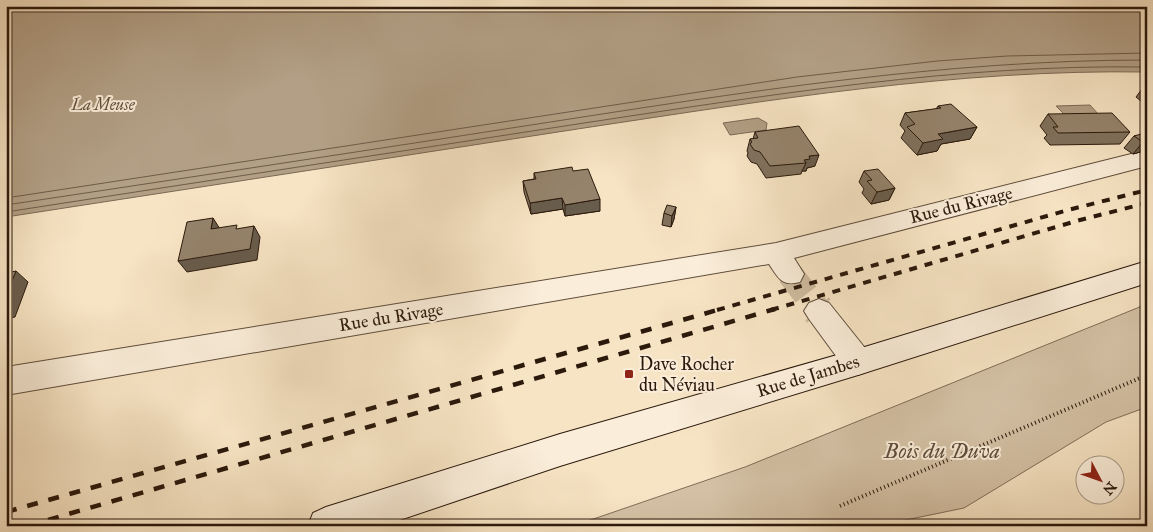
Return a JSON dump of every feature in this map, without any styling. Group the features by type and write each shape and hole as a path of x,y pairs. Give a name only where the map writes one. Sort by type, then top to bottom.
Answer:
{"street":[{"name":"Rue du Rivage","path":"6,381 783,263 1147,158"},
{"name":"Rue de Jambes","path":"326,526 560,450 858,362 1147,272"},
{"path":"818,311 858,362"}],"path":[{"path":"840,506 1147,375"}],"green space":[{"name":"Bois du Duva","path":"1147,304 1147,407 1106,422 964,508 891,523 890,526 573,526 745,467"}],"water":[{"name":"La Meuse","path":"6,6 1147,6 1147,72 1076,72 1005,76 864,88 584,128 6,217"},
{"path":"1090,105 1099,115 1065,115 1056,106"},
{"path":"758,118 767,123 766,130 730,135 723,123"}],"building":[{"path":"951,104 977,127 938,134 943,139 923,143 907,127 915,124 905,113 941,108 938,106"},
{"path":"1112,113 1130,132 1058,133 1053,127 1058,127 1048,114"},
{"path":"799,126 819,155 809,156 810,159 804,160 806,163 770,166 760,152 754,150 750,144 752,142 750,139 758,138 755,132"},
{"path":"1147,134 1147,141 1143,142 1134,136"},
{"path":"572,167 573,171 588,169 600,199 565,205 562,198 530,203 523,181 536,179 534,173"},
{"path":"878,169 895,188 877,192 867,181 872,180 864,171"},
{"path":"667,205 676,207 672,216 664,213"},
{"path":"213,218 211,229 237,225 236,229 254,226 250,249 178,261 187,222"},
{"path":"16,271 6,295 6,273"}],"tunnel":[{"path":"790,274 818,310"}],"railway":[{"path":"717,310 1068,210 1147,190"},
{"path":"771,310 1080,220 1147,203"},
{"path":"6,512 721,309"},
{"path":"27,526 775,309"}],"place":[{"name":"Dave Rocher du Néviau","path":"629,374"}]}
